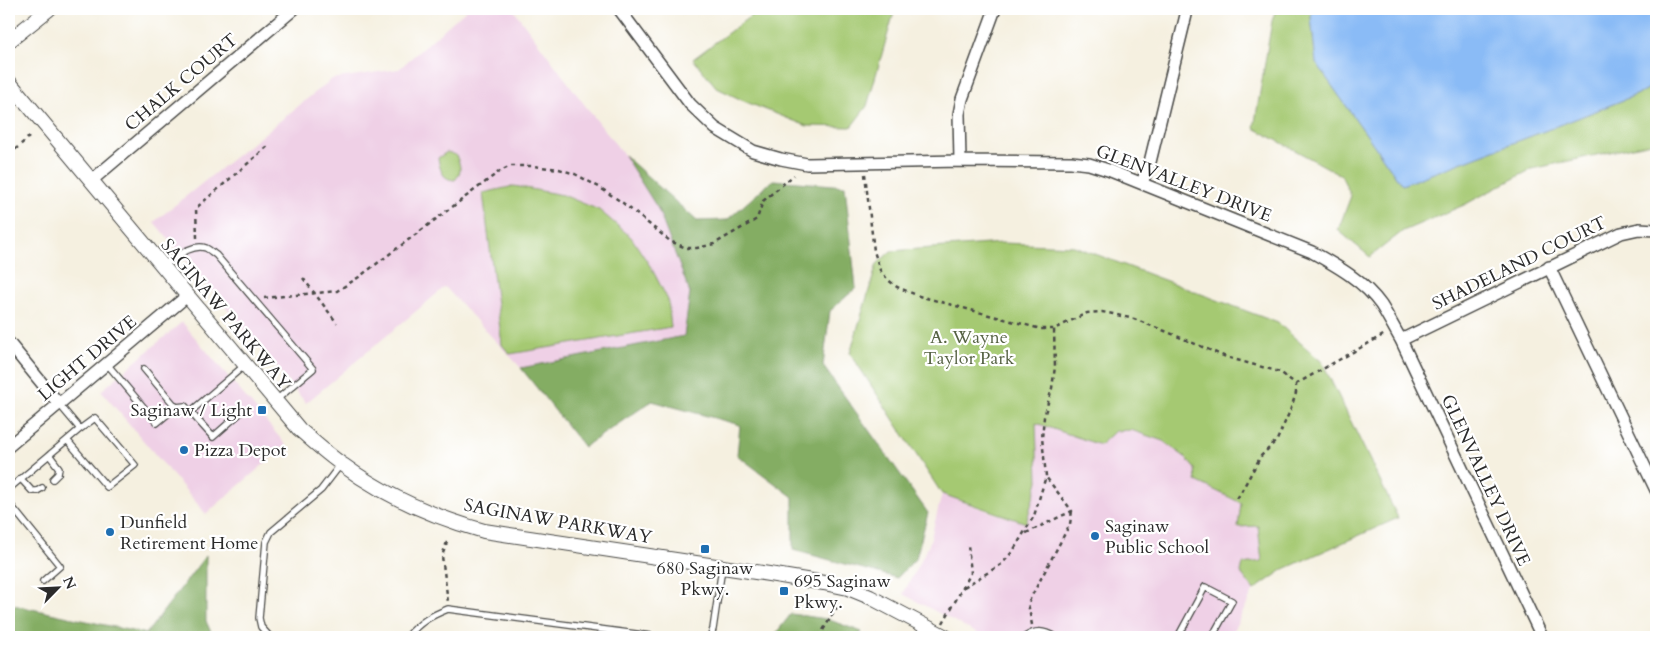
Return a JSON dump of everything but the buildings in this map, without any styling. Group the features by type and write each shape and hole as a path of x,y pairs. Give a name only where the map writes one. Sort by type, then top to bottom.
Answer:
{"street":[{"path":"9,41 49,9"},
{"name":"CHALK COURT","path":"91,181 294,9"},
{"name":"GLENVALLEY DRIVE","path":"619,9 690,104 715,128 753,151 781,160 807,164 960,161 1080,163 1108,170 1142,183 1312,252 1343,270 1380,304 1401,340 1542,637"},
{"path":"960,161 959,114 962,99 995,9"},
{"path":"1142,183 1150,162 1186,15 1185,9"},
{"name":"SAGINAW PARKWAY","path":"9,82 298,429 358,476 404,502 446,520 484,531 848,588 870,597 942,635"},
{"name":"SHADELAND COURT","path":"1401,340 1621,233 1639,229 1656,230"},
{"path":"1549,267 1656,490"},
{"name":"LIGHT DRIVE","path":"9,446 187,296"},
{"path":"9,343 59,404"}],"lane":[{"path":"162,266 191,249 198,247 206,248 216,255 313,370 275,401"},
{"path":"107,364 157,423 176,407 185,406 212,437 239,414"},
{"path":"190,412 245,365"},
{"path":"144,369 176,407"},
{"path":"59,404 80,429"},
{"path":"9,491 20,480 50,456 67,440 94,418 135,465 108,487 67,440"},
{"path":"50,456 59,468 58,474 53,479"},
{"path":"270,637 261,627 259,618 266,542 271,532 321,490 341,464"},
{"path":"20,480 32,491 42,488"},
{"path":"9,503 60,566 43,581"},
{"path":"707,637 711,635 714,628 722,568"},
{"path":"1178,637 1205,587 1232,601 1212,637"},
{"path":"407,637 419,624 433,615 448,609 659,637"},
{"path":"1025,637 1033,632 1044,631 1055,637"}],"path":[{"path":"9,155 29,137"},
{"path":"198,247 196,208 268,146"},
{"path":"254,300 337,290 359,277 500,171 511,166 559,168 575,174 623,203 670,241 686,248 697,248 714,244 757,219 763,201 794,175"},
{"path":"865,170 874,251 880,270 897,287 918,296 1041,329 1054,329 1087,313 1102,312 1114,314 1157,328 1226,357 1280,372 1296,384"},
{"path":"303,278 337,323"},
{"path":"964,587 1002,564 1013,552 1034,516 1046,476 1042,438 1044,417 1052,388 1055,367 1054,329"},
{"path":"1296,384 1387,333"},
{"path":"1237,499 1261,456 1277,440 1290,411 1296,393 1296,384"},
{"path":"1033,632 1028,603 1070,524 1072,511 1046,476"},
{"path":"1024,534 1072,511"},
{"path":"447,542 442,556 448,609"},
{"path":"942,635 971,573 968,545"},
{"path":"819,637 837,607"}],"shaded area":[{"path":"467,9 513,9 624,155 658,209 690,293 684,336 521,368 445,287 306,403 154,222 332,79 399,69"},
{"path":"182,322 286,445 206,514 101,391"},
{"name":"Saginaw Public School","path":"1036,423 1100,445 1115,431 1131,430 1163,441 1185,457 1195,469 1229,498 1241,503 1258,526 1262,561 1241,573 1254,590 1230,637 984,637 903,594 929,545 942,494 1026,523 1038,480"}],"green space":[{"path":"760,9 895,9 867,106 851,127 807,126 746,102 717,88 693,59"},
{"path":"1276,9 1313,9 1311,17 1316,63 1402,185 1641,93 1656,84 1656,142 1532,169 1464,205 1403,231 1370,257 1338,230 1351,196 1341,175 1254,128 1272,21"},
{"path":"447,152 456,155 460,165 459,174 455,180 444,176 440,166 438,158"},
{"path":"624,155 697,221 727,220 773,180 845,186 856,288 830,311 823,366 928,513 916,558 897,578 793,550 793,497 737,455 740,425 652,401 584,447 521,368 684,336 690,293 658,209"},
{"path":"514,186 563,195 599,210 631,237 652,269 668,300 671,327 510,354 502,345 483,193"},
{"name":"A. Wayne Taylor Park","path":"1002,243 1074,246 1278,323 1322,362 1398,518 1284,569 1254,590 1241,573 1243,564 1262,561 1258,526 1238,527 1241,503 1196,481 1195,469 1185,457 1163,441 1131,430 1115,431 1100,445 1036,423 1038,481 1026,523 942,494 850,353 877,264 891,251"},
{"path":"206,555 206,621 213,637 9,637 9,604 146,634"},
{"path":"791,614 827,619 862,632 857,637 773,637"}],"water":[{"path":"1313,9 1656,9 1656,84 1641,93 1402,185 1316,63 1311,17"}],"place":[{"name":"Saginaw / Light","path":"262,410"},
{"name":"Pizza Depot","path":"184,450"},
{"name":"Dunfield Retirement Home","path":"110,532"},
{"name":"Saginaw Public School","path":"1095,536"},
{"name":"680 Saginaw Pkwy.","path":"705,549"},
{"name":"695 Saginaw Pkwy.","path":"784,591"}]}
